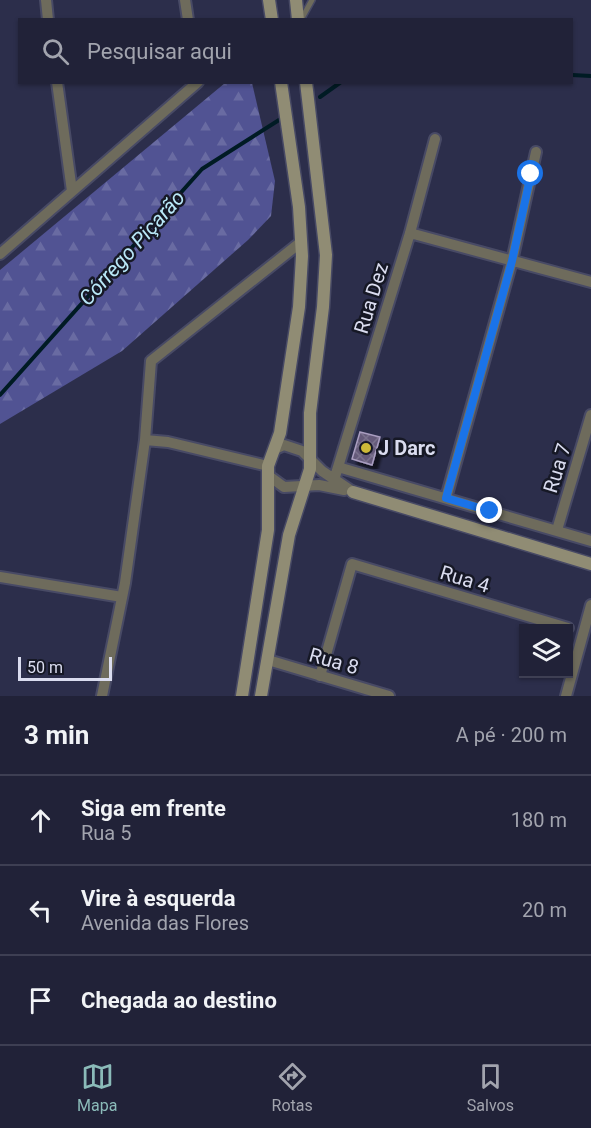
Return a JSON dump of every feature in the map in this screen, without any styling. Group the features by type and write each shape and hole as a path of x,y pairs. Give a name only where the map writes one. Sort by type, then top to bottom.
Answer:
{"main road":[{"path":"269,0 270,18"},
{"path":"296,0 300,18"},
{"path":"242,696 268,530 269,471 275,449 299,307 301,243 299,207 281,84"},
{"path":"261,696 289,535 310,469 310,412 326,255 306,84"},
{"path":"353,492 591,564"}],"street":[{"path":"46,0 48,18"},
{"path":"185,0 188,18"},
{"path":"57,84 72,191"},
{"path":"0,254 197,84"},
{"name":"Rua Dez","path":"334,480 410,233 435,139"},
{"path":"446,498 512,261 536,152"},
{"path":"410,233 591,282"},
{"path":"102,696 122,597 145,440 151,361 301,243"},
{"name":"Rua 7","path":"556,531 591,415"},
{"path":"145,440 168,442 269,471 284,487 319,485 353,492"},
{"path":"275,449 284,445 294,447 309,457 334,480 353,492"},
{"path":"338,467 591,541"},
{"name":"Rua 4","path":"320,676 352,564 554,624"},
{"path":"0,577 122,597"},
{"path":"568,696 591,605"},
{"name":"Rua 4","path":"573,630 583,633"},
{"name":"Rua 8","path":"268,660 389,696"}],"lane":[{"path":"301,18 312,0"}],"green space":[{"path":"224,84 252,84 275,181 271,216 248,240 122,351 0,424 0,270"}],"building":[{"name":"J Darc","path":"360,432 380,437 372,465 352,459"}],"waterway":[{"name":"Córrego Piçarão","path":"573,75 591,76"},
{"name":"Córrego Piçarão","path":"320,97 338,84"},
{"name":"Córrego Piçarão","path":"0,395 202,169 279,120"}],"place":[{"name":"J Darc","path":"366,448"}],"route":[{"path":"490,511 446,498 512,261 531,174"}]}
